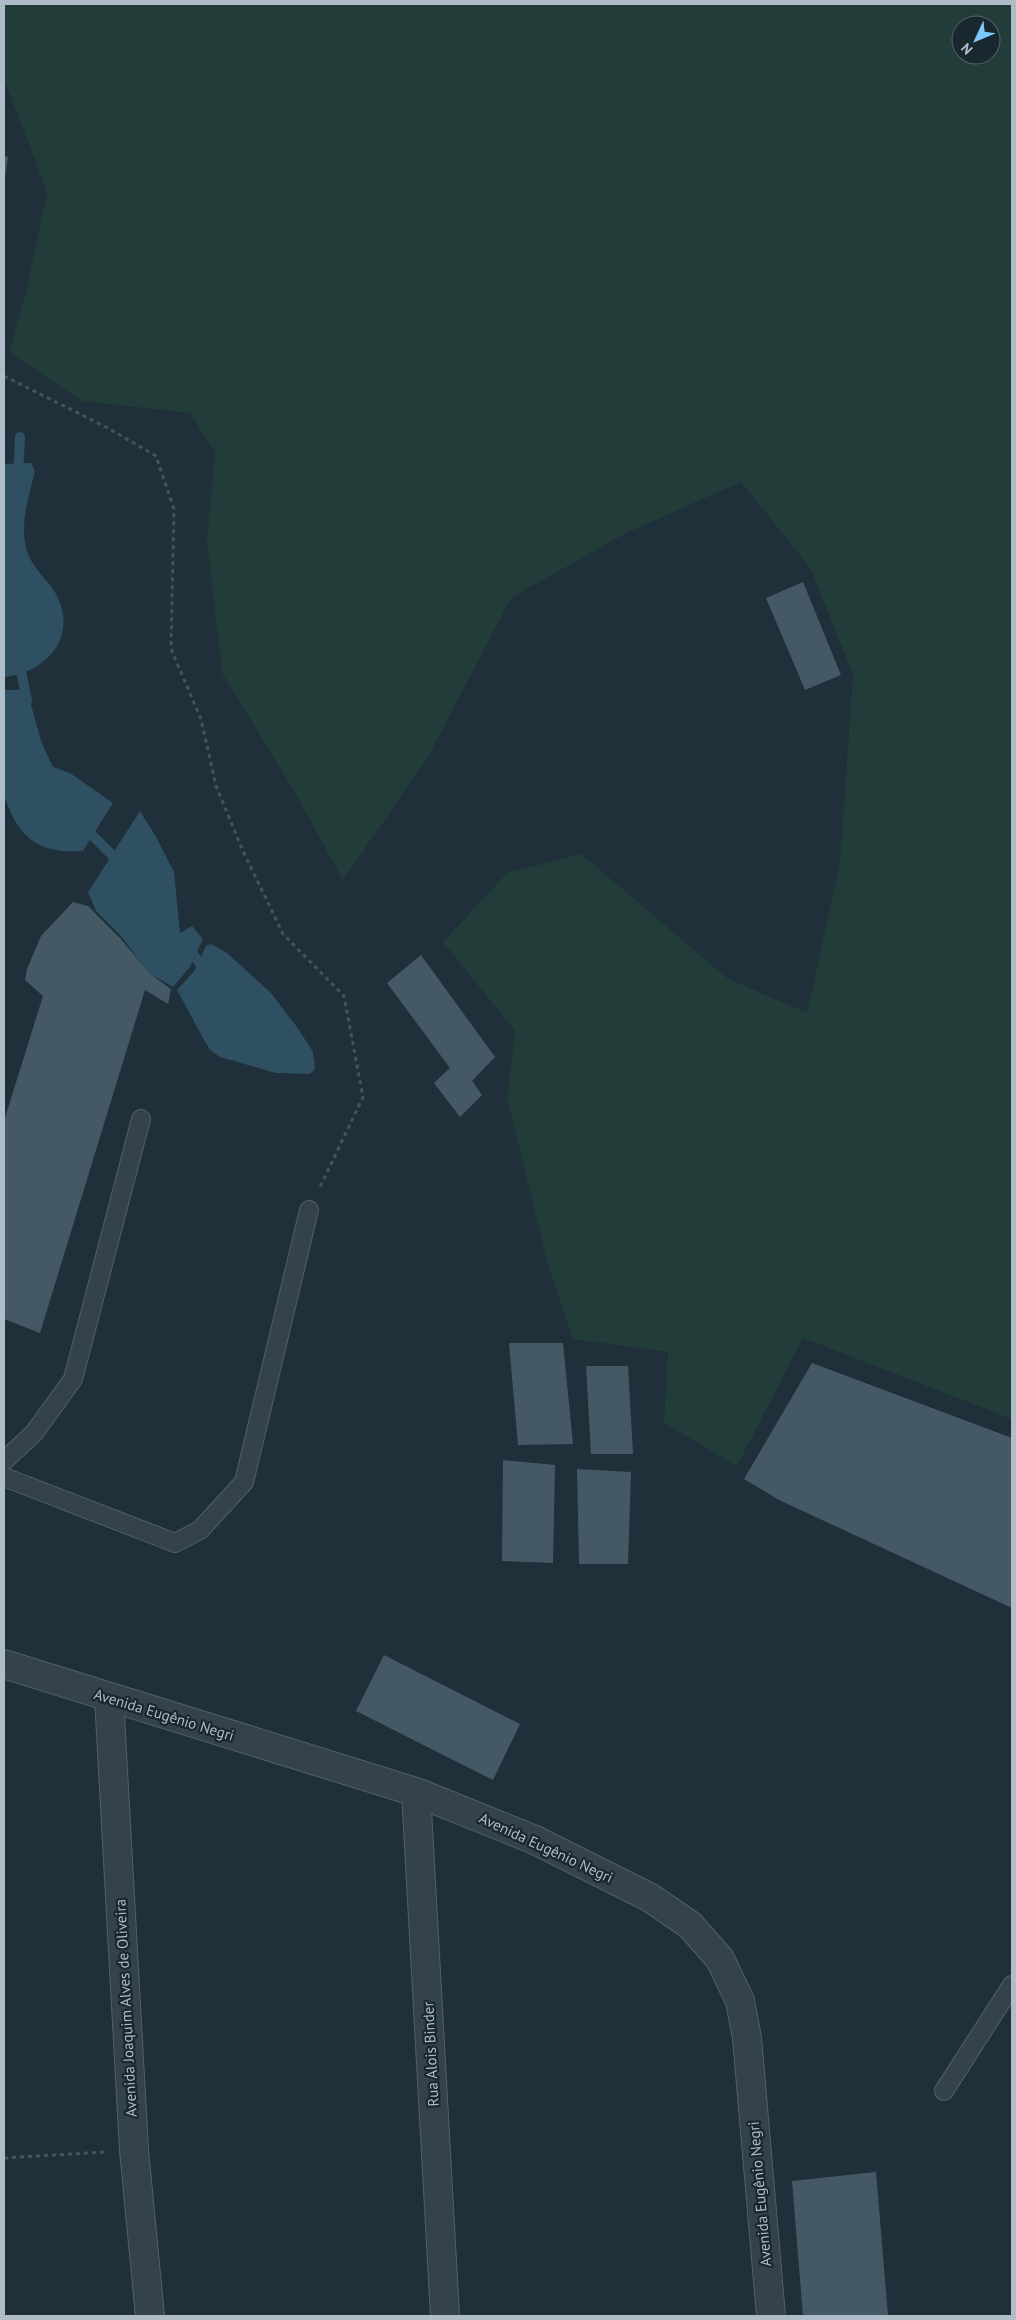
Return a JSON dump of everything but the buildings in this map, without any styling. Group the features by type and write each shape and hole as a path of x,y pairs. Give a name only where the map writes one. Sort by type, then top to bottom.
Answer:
{"street":[{"name":"Avenida Eugênio Negri","path":"4,1664 416,1792 535,1840 649,1897 690,1925 720,1960 740,2000 747,2038 771,2316"},
{"name":"Avenida Joaquim Alves de Oliveira","path":"109,1698 134,2150 150,2316"},
{"name":"Rua Alois Binder","path":"416,1792 445,2316"}],"lane":[{"path":"4,1461 34,1433 73,1379 141,1119"},
{"path":"4,1477 175,1543 200,1530 244,1482 309,1210"},
{"path":"944,2091 1012,1984"}],"path":[{"path":"4,376 106,427 156,456 174,509 171,649 201,719 216,786 243,851 282,934 344,996 363,1097 309,1210"},
{"path":"4,2158 134,2150"}],"green space":[{"path":"4,4 1012,4 1012,1419 803,1338 737,1466 664,1423 668,1352 573,1339 549,1267 507,1098 515,1031 443,942 507,873 581,854 727,978 807,1013 840,863 853,674 811,569 741,482 626,533 511,598 428,757 343,880 290,784 222,673 207,541 215,452 190,413 82,401 9,352 26,293 47,192 4,78"}],"water":[{"path":"31,463 35,471 28,499 24,538 28,555 58,598 63,613 63,627 60,640 53,652 44,661 32,669 4,677 4,464"},
{"path":"4,690 27,690 41,741 53,767 70,773 113,803 83,851 54,850 42,846 23,832 10,810 4,795"},
{"path":"140,811 174,872 180,933 192,926 203,939 190,967 173,987 147,972 122,937 96,911 88,892"},
{"path":"211,944 227,953 270,992 297,1027 313,1052 315,1069 310,1074 276,1073 220,1057 210,1050 177,990 195,970 206,946"}],"waterway":[{"path":"18,476 20,437"},
{"path":"19,661 27,701"},
{"path":"84,827 120,863"},
{"path":"187,946 207,973"}]}
